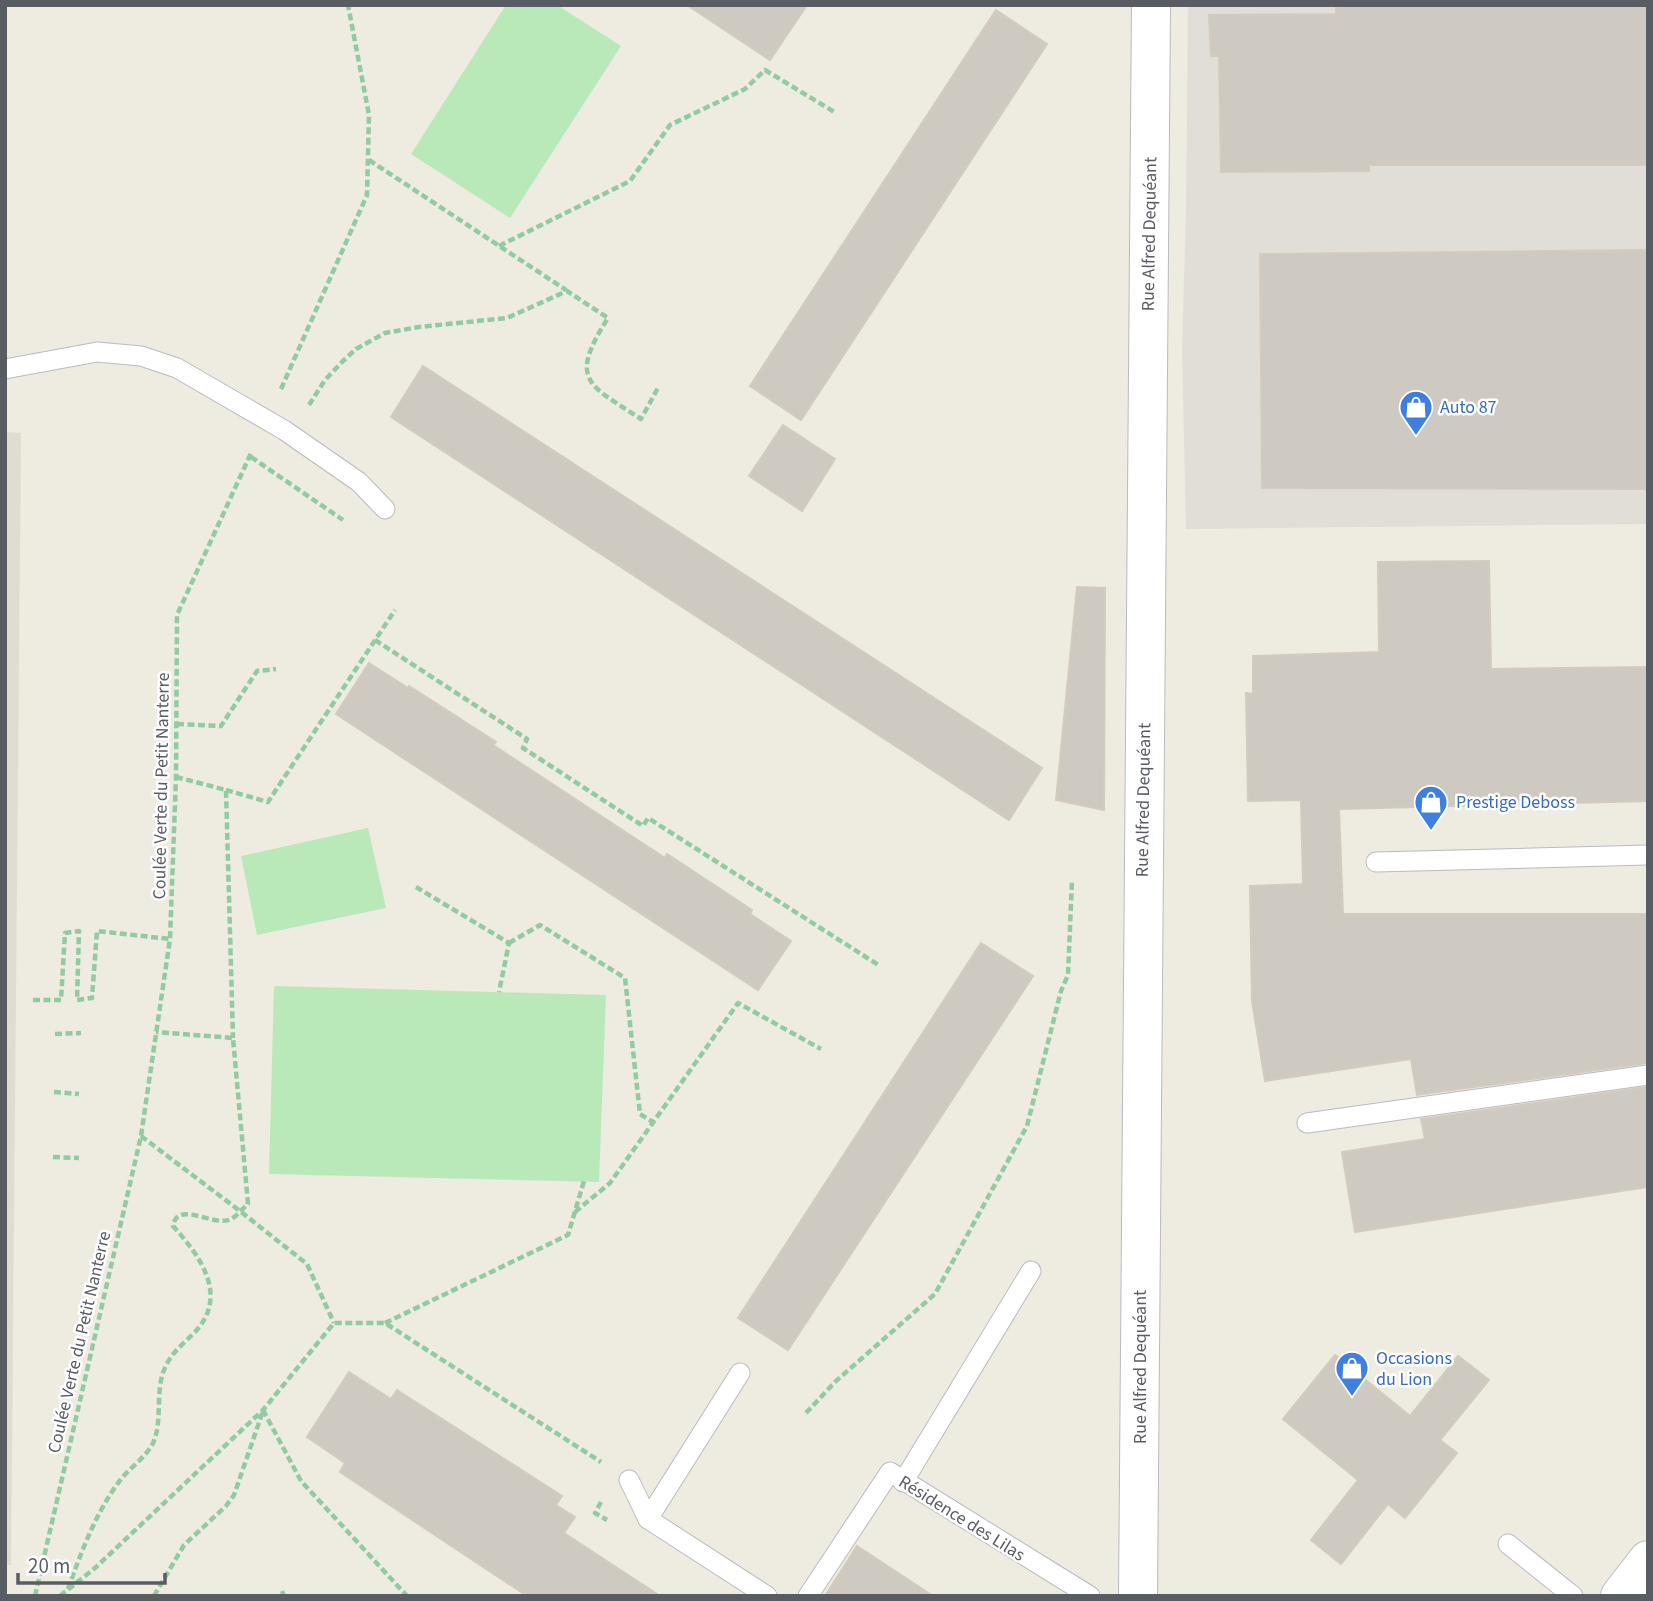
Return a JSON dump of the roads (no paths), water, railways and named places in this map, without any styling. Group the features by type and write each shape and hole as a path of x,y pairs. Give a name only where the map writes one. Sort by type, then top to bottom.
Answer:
{"street":[{"name":"Rue Alfred Dequéant","path":"1139,1596 1151,5"},
{"path":"1620,1596 1648,1560"}],"lane":[{"path":"5,369 97,352 141,356 177,368 276,425 359,482 385,509"},
{"path":"1376,862 1648,855"},
{"path":"1307,1124 1648,1075"},
{"path":"903,1482 1031,1272"},
{"path":"648,1518 740,1373"},
{"name":"Résidence des Lilas","path":"808,1596 890,1472 1090,1596"},
{"path":"629,1480 648,1518 767,1596"},
{"path":"1508,1545 1573,1596"}],"place":[{"name":"Auto 87","path":"1416,437"},
{"name":"Prestige Deboss","path":"1431,832"},
{"name":"Occasions du Lion","path":"1352,1398"}]}
